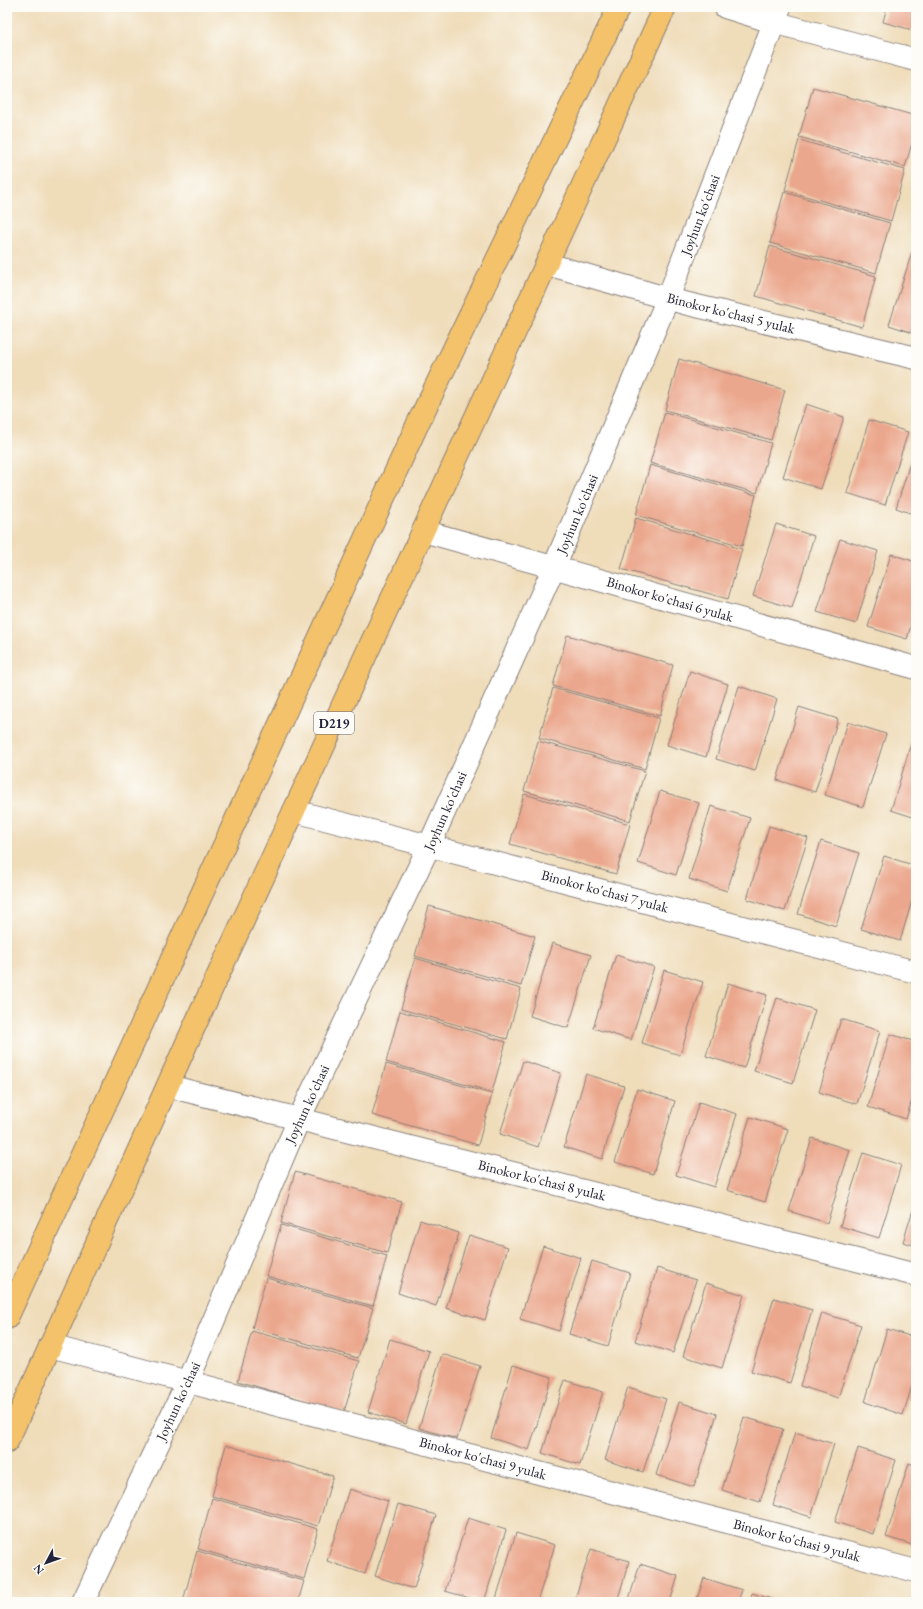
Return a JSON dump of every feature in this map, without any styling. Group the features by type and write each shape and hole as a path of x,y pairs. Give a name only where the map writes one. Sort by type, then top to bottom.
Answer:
{"main road":[{"path":"7,1318 419,421 619,7"},
{"name":"D219","path":"7,1442 294,811 665,7"}],"street":[{"path":"725,7 776,14 916,60"},
{"name":"Joyhun ko'chasi","path":"83,1602 188,1381 299,1119 430,846 554,568 668,298 776,14"},
{"name":"Binokor ko'chasi 5 yulak","path":"547,264 668,298 916,358"},
{"name":"Binokor ko'chasi 6 yulak","path":"423,531 916,668"},
{"name":"Binokor ko'chasi 7 yulak","path":"294,811 916,972"},
{"name":"Binokor ko'chasi 8 yulak","path":"168,1086 916,1275"},
{"name":"Binokor ko'chasi 9 yulak","path":"50,1346 916,1571"}],"building":[{"path":"887,7 916,7 916,31 883,22"},
{"path":"813,87 916,116 916,130 905,167 799,137"},
{"path":"799,140 905,170 891,221 785,190"},
{"path":"784,192 890,223 876,273 770,243"},
{"path":"770,246 876,276 862,327 756,296"},
{"path":"912,252 916,254 916,334 889,325"},
{"path":"679,359 785,390 771,440 665,410"},
{"path":"806,404 844,417 821,489 783,477"},
{"path":"665,412 771,443 757,493 650,463"},
{"path":"869,420 908,432 885,505 847,493"},
{"path":"916,444 916,515 896,508"},
{"path":"650,465 756,495 742,546 636,515"},
{"path":"636,518 742,549 728,599 621,569"},
{"path":"776,524 814,536 792,608 753,596"},
{"path":"840,539 878,551 856,624 817,612"},
{"path":"891,554 916,562 916,609 907,639 868,627"},
{"path":"567,635 673,665 660,716 553,686"},
{"path":"690,671 728,684 706,757 667,745"},
{"path":"739,686 777,699 755,771 716,759"},
{"path":"553,688 659,718 645,769 539,738"},
{"path":"799,707 838,719 815,792 777,780"},
{"path":"848,722 886,734 863,807 825,795"},
{"path":"913,737 916,738 916,818 891,810"},
{"path":"538,741 645,771 630,821 524,791"},
{"path":"660,791 699,803 676,875 638,863"},
{"path":"524,794 630,824 616,874 510,844"},
{"path":"711,806 750,818 727,891 689,879"},
{"path":"769,826 808,838 785,911 747,899"},
{"path":"821,841 859,853 836,926 798,914"},
{"path":"884,856 916,866 916,887 900,941 861,929"},
{"path":"429,906 535,936 521,986 415,956"},
{"path":"552,943 591,955 568,1028 530,1016"},
{"path":"616,955 654,967 631,1040 593,1028"},
{"path":"415,958 521,989 507,1039 401,1009"},
{"path":"664,970 703,982 680,1055 642,1043"},
{"path":"728,983 767,995 744,1068 706,1056"},
{"path":"777,998 815,1010 793,1083 754,1071"},
{"path":"400,1011 506,1042 492,1092 386,1062"},
{"path":"841,1019 880,1031 857,1104 819,1092"},
{"path":"890,1034 916,1042 916,1087 906,1119 868,1107"},
{"path":"523,1061 561,1073 538,1147 500,1134"},
{"path":"386,1064 492,1094 478,1145 372,1115"},
{"path":"586,1074 624,1086 602,1159 564,1147"},
{"path":"637,1089 675,1101 653,1174 615,1162"},
{"path":"699,1102 737,1114 714,1187 676,1175"},
{"path":"750,1117 788,1129 765,1202 727,1190"},
{"path":"812,1138 850,1150 827,1223 789,1211"},
{"path":"863,1153 901,1165 879,1238 840,1226"},
{"path":"295,1172 402,1202 387,1253 281,1223"},
{"path":"916,1200 916,1246 903,1242"},
{"path":"420,1220 459,1233 436,1306 398,1293"},
{"path":"281,1225 387,1256 373,1306 266,1276"},
{"path":"469,1235 508,1247 485,1320 446,1308"},
{"path":"543,1246 581,1258 559,1331 520,1319"},
{"path":"592,1261 630,1273 608,1346 569,1334"},
{"path":"657,1268 696,1280 673,1353 635,1341"},
{"path":"266,1278 373,1308 358,1358 252,1328"},
{"path":"706,1283 744,1295 722,1368 683,1356"},
{"path":"774,1298 812,1310 790,1383 751,1371"},
{"path":"822,1313 861,1325 838,1398 800,1386"},
{"path":"887,1329 916,1338 916,1373 903,1415 865,1402"},
{"path":"252,1331 359,1361 344,1412 238,1381"},
{"path":"390,1339 429,1351 406,1424 368,1412"},
{"path":"442,1354 480,1366 457,1439 419,1428"},
{"path":"513,1365 552,1377 529,1450 491,1438"},
{"path":"565,1380 603,1392 580,1465 542,1453"},
{"path":"628,1387 666,1399 643,1472 605,1460"},
{"path":"679,1402 717,1414 694,1487 656,1475"},
{"path":"744,1417 783,1429 760,1502 722,1490"},
{"path":"795,1432 834,1444 811,1517 773,1505"},
{"path":"226,1445 333,1476 318,1526 212,1496"},
{"path":"858,1448 896,1460 873,1534 835,1522"},
{"path":"909,1463 916,1466 916,1546 886,1537"},
{"path":"349,1489 388,1501 365,1574 327,1561"},
{"path":"212,1498 318,1529 304,1579 198,1549"},
{"path":"398,1504 436,1515 414,1589 375,1576"},
{"path":"468,1518 506,1530 484,1602 445,1591"},
{"path":"516,1533 555,1545 537,1602 495,1602"},
{"path":"591,1549 629,1561 617,1602 574,1602"},
{"path":"197,1551 304,1581 298,1602 183,1601"},
{"path":"640,1564 678,1576 670,1602 628,1602"},
{"path":"704,1578 742,1590 738,1602 696,1602"},
{"path":"752,1593 781,1602 750,1602"}]}
